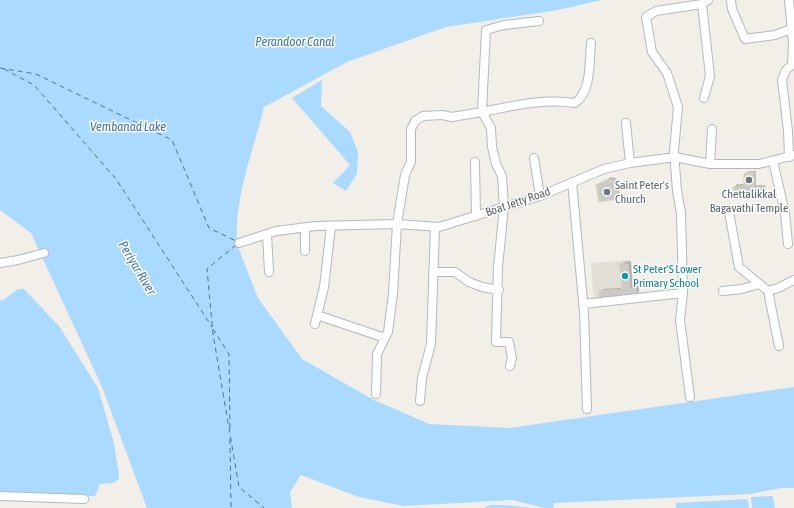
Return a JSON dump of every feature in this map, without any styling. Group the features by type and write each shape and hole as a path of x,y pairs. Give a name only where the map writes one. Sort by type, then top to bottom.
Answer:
{"street":[{"path":"731,0 732,9 744,39 775,35 791,29"},
{"path":"690,396 680,320 683,293 681,213 675,157 678,107 667,72 652,52 646,17 656,11 705,2 710,76 704,98"},
{"path":"791,3 792,65 786,70 782,80 791,156"},
{"path":"510,366 512,358 510,342 496,342 499,290 498,266 504,208 502,176 496,164 492,147 491,128 482,112 486,30 504,25 539,21"},
{"path":"376,394 377,354 388,332 393,294 397,224 405,175 411,162 411,129 415,121 423,116 442,115 452,117 523,104 562,101 575,103 581,98 588,79 590,42"},
{"path":"626,123 630,163"},
{"path":"710,164 712,129"},
{"name":"Boat Jetty Road","path":"239,243 267,234 305,227 397,224 435,227 504,208 540,196 604,168 630,163 675,157 710,164 759,164 791,156"},
{"path":"534,158 540,196"},
{"path":"773,161 785,212 788,244"},
{"path":"475,162 476,216"},
{"path":"572,182 583,304 587,410"},
{"path":"730,212 739,266 768,291 779,346"},
{"path":"315,324 324,287 331,226"},
{"path":"304,251 305,227"},
{"path":"420,401 422,378 431,344 435,227"},
{"path":"267,234 268,272"},
{"path":"0,263 44,253"},
{"path":"433,272 455,272 469,282 482,287 499,290"},
{"path":"768,291 794,280"},
{"path":"723,291 742,289 759,284"},
{"path":"583,304 683,293"},
{"path":"317,315 385,338"},
{"path":"0,496 84,499"}],"shaded area":[{"path":"630,260 633,286 638,286 638,297 594,303 591,263"}],"water":[{"name":"Vembanad Lake","path":"0,0 602,0 558,10 446,27 347,62 264,107 241,192 237,227 237,244 258,298 302,359 372,399 429,424 509,428 794,387 794,488 781,488 750,494 554,503 553,508 545,508 512,500 403,506 359,497 301,475 290,492 292,508 147,508 102,387 31,233 0,210"},
{"path":"322,80 321,106 350,132 358,152 357,174 346,191 333,183 350,165 292,98"},
{"path":"18,289 24,289 59,326 98,388 114,443 119,476 118,480 113,483 100,484 95,496 48,497 0,492 0,299 2,301"},
{"path":"773,496 775,508 752,508 751,497"},
{"path":"748,499 749,508 676,508 676,503"},
{"path":"490,505 505,505 532,508 484,508"}],"building":[{"name":"Chettalikkal Bagavathi Temple","path":"753,173 754,188 763,187 763,196 733,196 733,187 744,187 744,174"},
{"name":"Saint Peter's Church","path":"608,180 614,181 617,199 599,202 596,185"},
{"name":"St Peter'S Lower Primary School","path":"620,264 628,264 630,289 636,289 637,297 620,298 619,290 622,290"},
{"path":"618,290 619,299 599,300 599,291"}],"ferry route":[{"path":"0,68 36,74 172,140 209,228 236,241"},
{"path":"4,69 34,85 116,179 212,327"},
{"path":"236,245 207,269 213,334 239,487 264,508"},
{"path":"213,329 229,354 230,429"},
{"path":"230,439 231,508"}],"place":[{"name":"Chettalikkal Bagavathi Temple","path":"749,180"},
{"name":"Saint Peter's Church","path":"607,192"},
{"name":"St Peter'S Lower Primary School","path":"625,276"}],"water label":[{"name":"Perandoor Canal","path":"295,42"},
{"name":"Periyar River","path":"137,268"}]}
